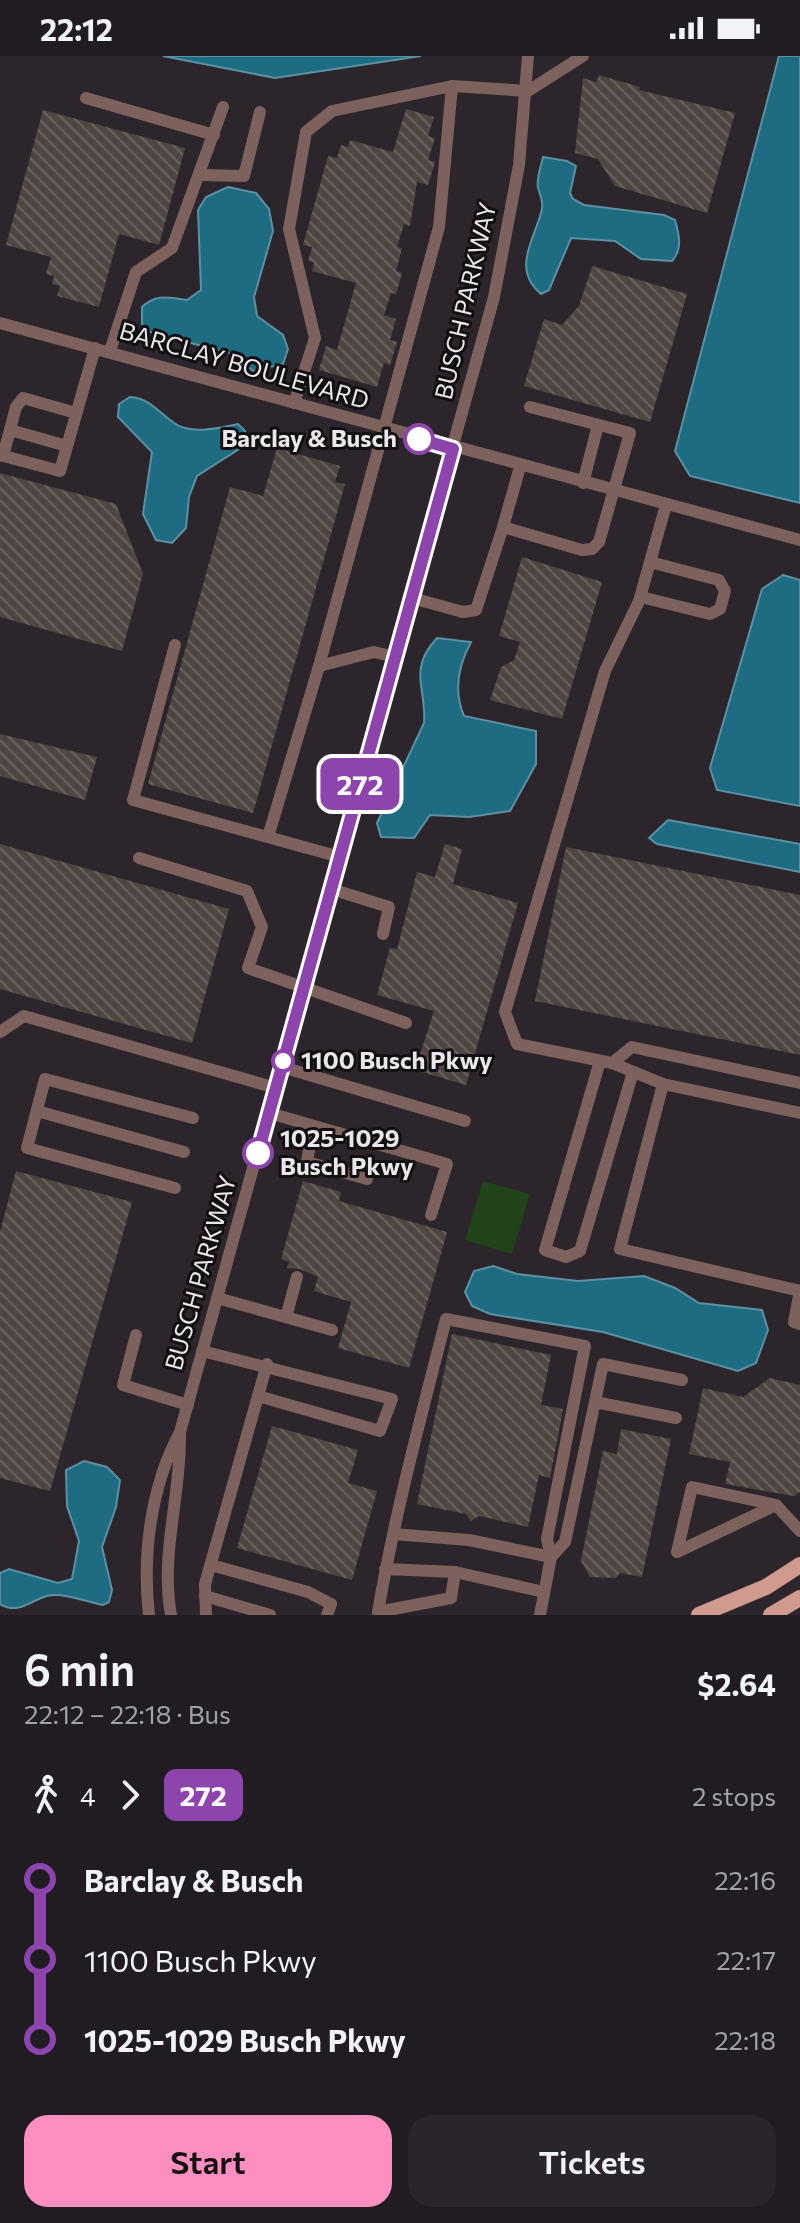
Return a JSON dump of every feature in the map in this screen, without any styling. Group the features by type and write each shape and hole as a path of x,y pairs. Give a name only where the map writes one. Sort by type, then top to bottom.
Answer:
{"main road":[{"path":"699,1615 766,1587 800,1565"},
{"path":"771,1615 800,1598"}],"street":[{"name":"BUSCH PARKWAY","path":"149,1615 147,1569 156,1498 165,1460 180,1432 188,1405 453,449 506,243 528,91 528,56"},
{"path":"294,403 315,338 289,229 306,132 332,111 452,86 528,91 583,56"},
{"path":"268,837 386,429 439,227 452,86"},
{"path":"86,98 214,135"},
{"path":"110,351 136,272 172,248 201,175 223,107"},
{"path":"201,175 244,176 260,112"},
{"name":"BARCLAY BOULEVARD","path":"0,323 110,351 453,449 800,540"},
{"path":"76,413 23,398 16,407 2,455 60,471 95,348"},
{"path":"503,527 582,550 592,549 599,542 630,433 530,407"},
{"path":"583,483 598,425"},
{"path":"10,430 67,446"},
{"path":"412,598 463,612 476,610 520,467"},
{"path":"666,505 641,597 605,671 505,1012 517,1044 606,1062 663,1084 800,1113"},
{"path":"641,597 710,614 720,609 725,591 719,580 650,562"},
{"path":"175,645 133,800 340,857"},
{"path":"319,666 374,652 395,657"},
{"path":"139,858 247,891 262,927 248,968 406,1023"},
{"path":"331,889 389,907 383,934"},
{"path":"0,1032 24,1016 276,1088"},
{"path":"633,1072 580,1251 566,1257 545,1250 606,1062 632,1047 800,1083"},
{"path":"282,1067 465,1121"},
{"path":"175,1188 27,1148 45,1079 193,1118"},
{"path":"663,1084 620,1249 800,1291 794,1322 800,1324"},
{"path":"37,1111 184,1152"},
{"path":"269,1113 447,1164 431,1215"},
{"path":"313,1126 307,1162 367,1179"},
{"path":"286,1317 297,1277"},
{"path":"217,1298 332,1330"},
{"path":"455,1572 451,1598 378,1612 393,1534 446,1319 585,1346 547,1539 551,1557 540,1615"},
{"path":"136,1335 123,1385 188,1405"},
{"path":"202,1351 267,1364 392,1399 380,1431 258,1396"},
{"path":"206,1615 205,1596 211,1565 267,1364"},
{"path":"551,1557 565,1542 603,1364 682,1380"},
{"path":"595,1402 676,1418"},
{"name":"BUSCH PARKWAY","path":"171,1615 166,1590 168,1550 181,1465 180,1432"},
{"path":"776,1505 677,1552 692,1487 776,1505 800,1531"},
{"path":"393,1534 469,1540 551,1557"},
{"path":"211,1565 308,1592 331,1604 327,1615"},
{"path":"385,1569 455,1572 544,1592"},
{"path":"205,1596 270,1615"}],"green space":[{"path":"483,1181 530,1194 512,1254 465,1240"}],"water":[{"path":"163,56 421,56 275,78"},
{"path":"779,56 800,56 800,503 690,476 675,451"},
{"path":"543,157 567,161 576,166 570,193 573,199 584,205 664,215 675,220 679,246 672,261 641,259 615,241 571,238 549,290 541,294 532,285 526,265 542,210 538,177"},
{"path":"228,187 256,193 269,209 273,231 254,297 257,316 283,335 288,349 283,364 253,371 232,354 150,332 142,324 142,307 153,300 187,300 201,290 198,210 206,197"},
{"path":"130,397 149,403 181,427 206,430 238,424 245,431 247,444 197,476 189,497 186,528 172,543 156,540 143,514 152,452 118,417 119,404"},
{"path":"783,575 800,580 800,806 717,790 710,768 762,589"},
{"path":"437,638 471,642 458,678 464,716 536,731 536,764 510,811 469,817 430,815 414,838 381,837 377,823 424,723 420,670 428,649"},
{"path":"668,820 800,844 800,872 657,844 649,838"},
{"path":"493,1266 517,1274 578,1281 644,1276 675,1288 699,1303 762,1310 768,1330 756,1363 738,1371 603,1332 490,1314 472,1306 465,1292 474,1271"},
{"path":"84,1461 107,1467 120,1480 116,1507 102,1547 112,1590 109,1602 103,1605 53,1595 18,1608 0,1604 0,1573 9,1569 58,1583 72,1579 79,1541 67,1506 66,1470"}],"building":[{"path":"599,75 640,87 639,90 735,113 707,213 615,186 598,159 575,153 583,78 596,82"},
{"path":"406,109 434,117 428,136 435,138 428,160 435,162 428,185 417,182 410,226 404,224 397,247 402,248 396,271 402,273 396,294 391,293 384,315 396,319 390,340 397,342 390,365 384,363 377,387 319,370 326,346 337,350 356,283 312,271 314,262 308,261 312,247 303,245 328,156 337,158 341,145 348,147 350,140 393,152"},
{"path":"43,110 185,148 159,245 119,234 99,307 57,296 60,286 52,284 54,276 46,274 51,257 6,245"},
{"path":"592,266 687,294 650,422 524,386 544,319 562,325 579,306"},
{"path":"277,448 340,466 335,482 345,484 253,813 148,784 230,487 263,496"},
{"path":"0,473 116,504 143,574 122,651 0,617"},
{"path":"522,557 602,582 562,719 490,700 501,667 514,660 520,642 499,636"},
{"path":"0,734 97,757 85,800 0,776"},
{"path":"0,844 229,909 192,1043 0,989"},
{"path":"445,844 462,849 453,884 518,903 466,1085 415,1070 434,1011 377,995 390,948 397,949 417,872 435,877"},
{"path":"566,847 800,895 800,1055 535,1001"},
{"path":"16,1171 132,1202 50,1491 0,1478 0,1232"},
{"path":"303,1181 341,1192 339,1201 447,1232 409,1368 338,1348 351,1302 314,1291 318,1277 300,1269 287,1268 289,1262 281,1259"},
{"path":"452,1334 551,1355 541,1405 563,1409 550,1478 539,1475 528,1527 479,1516 471,1521 466,1514 417,1504"},
{"path":"770,1378 800,1385 800,1492 794,1496 725,1484 730,1462 689,1454 703,1388 743,1397"},
{"path":"272,1426 358,1450 348,1483 377,1491 352,1580 237,1548"},
{"path":"621,1429 671,1439 642,1577 620,1573 616,1578 590,1577 581,1561 603,1451 617,1454"}],"bus line":[{"name":"272","path":"258,1153 453,449 419,439"}],"place":[{"name":"Barclay & Busch","path":"419,439"},
{"name":"1100 Busch Pkwy","path":"283,1061"},
{"name":"1025-1029 Busch Pkwy","path":"258,1153"}]}
